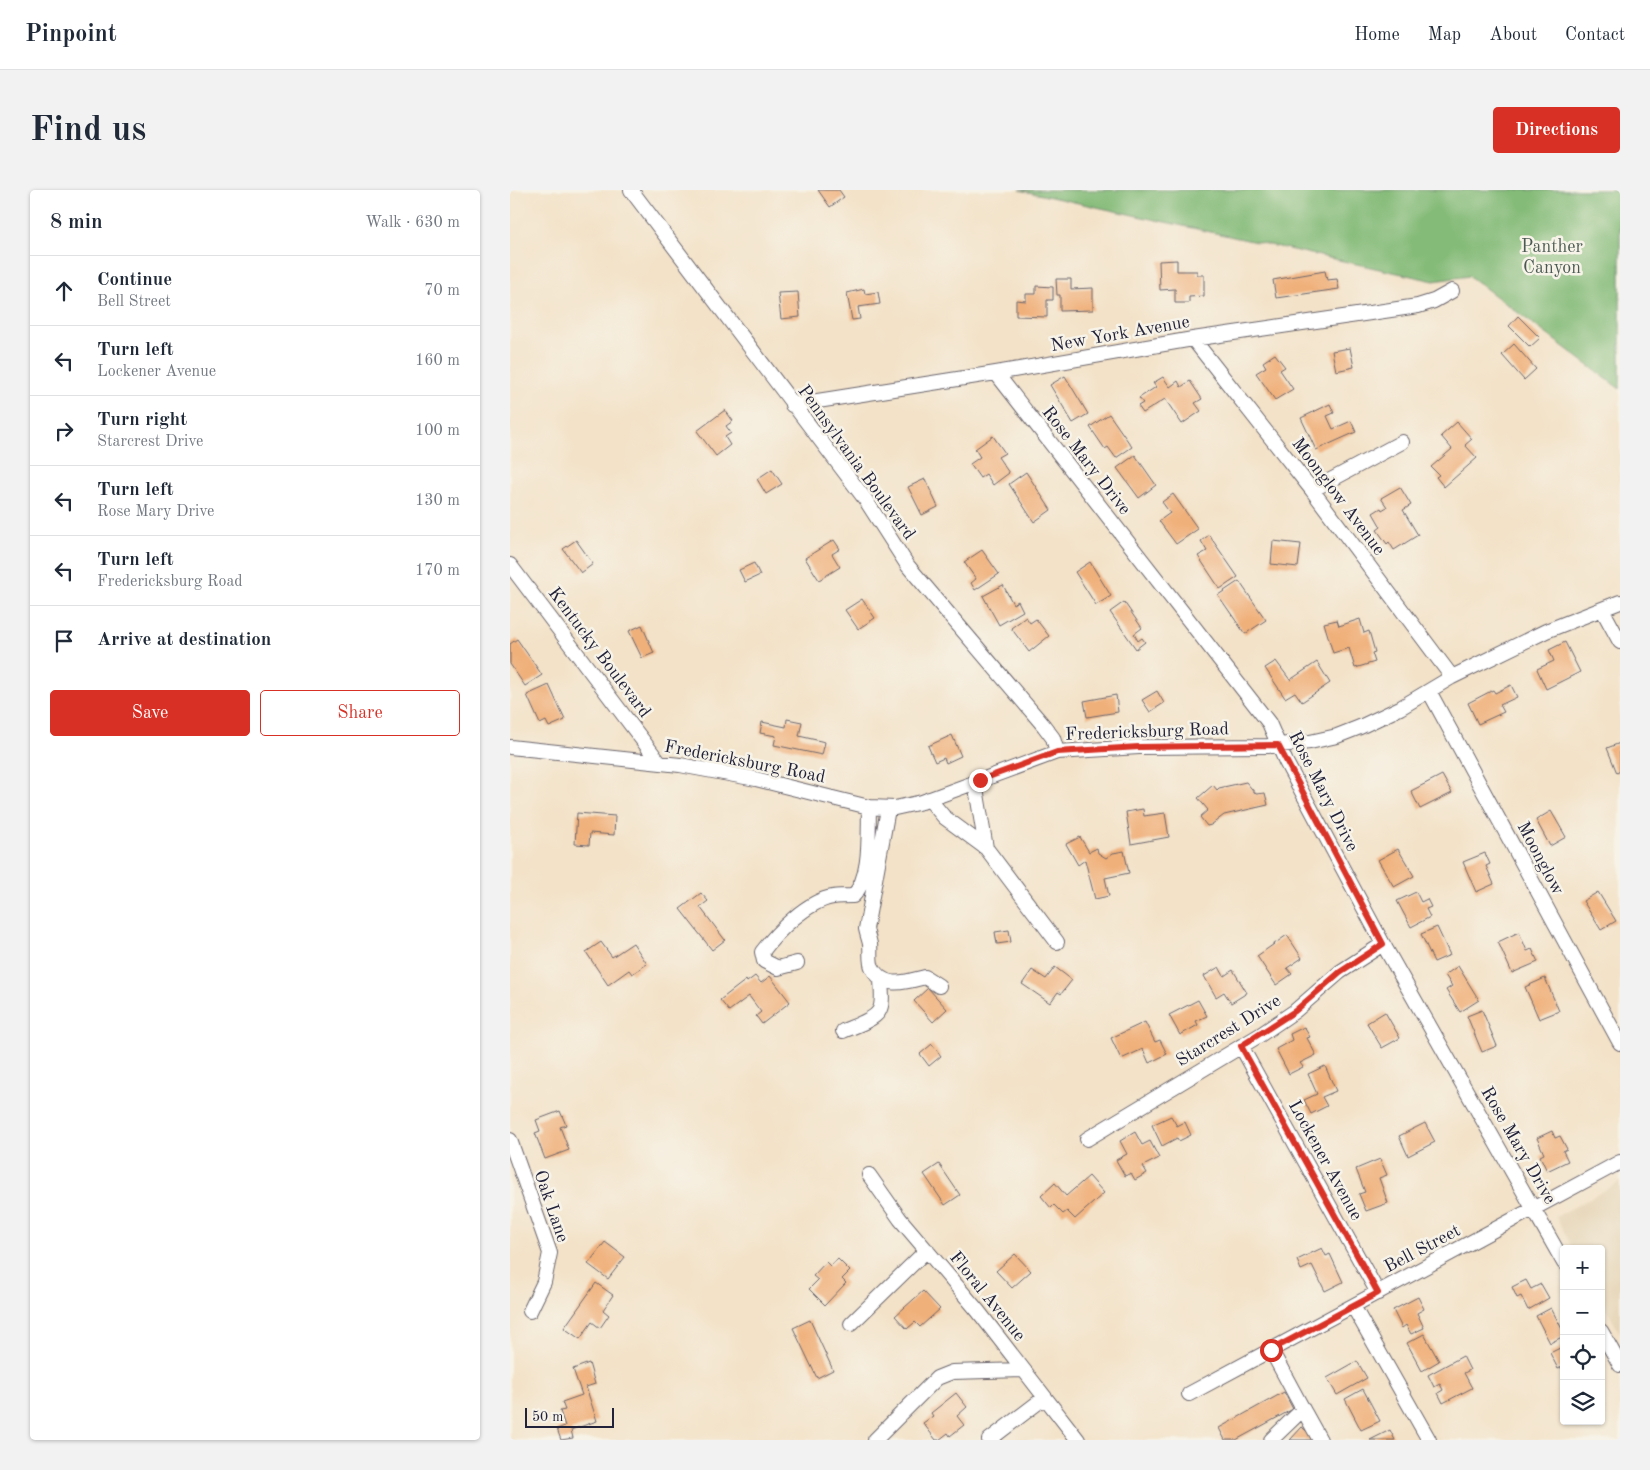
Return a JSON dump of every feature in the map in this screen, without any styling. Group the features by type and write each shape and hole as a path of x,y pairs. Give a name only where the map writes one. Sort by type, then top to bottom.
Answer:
{"street":[{"name":"Pennsylvania Boulevard","path":"631,190 865,499 908,566 1044,726 1053,738 1057,752"},
{"name":"New York Avenue","path":"792,405 996,373 1193,339 1418,306 1434,301 1452,291"},
{"name":"Moonglow Avenue","path":"1193,339 1312,490 1452,677"},
{"name":"Rose Mary Drive","path":"996,373 1268,723 1383,944 1560,1257"},
{"path":"1312,490 1402,442"},
{"name":"Kentucky Boulevard","path":"510,566 659,762"},
{"name":"Fredericksburg Road","path":"510,747 659,762 756,779 869,807 888,809 904,807 1057,752 1139,747 1278,745 1310,742 1337,736 1360,728 1452,677 1546,631 1620,602"},
{"path":"1602,609 1620,642"},
{"name":"Moonglow","path":"1429,690 1620,1043"},
{"path":"975,782 986,848"},
{"path":"930,799 944,818 986,848 1057,942"},
{"path":"797,963 778,968 764,961 762,952 774,937 808,907 832,897 853,896 859,890 864,876 868,850 869,807"},
{"path":"888,809 866,928 870,943 872,966 881,978 887,982 900,983 925,978 939,986"},
{"name":"Starcrest Drive","path":"1087,1139 1241,1046 1295,1011 1340,972 1383,944"},
{"path":"843,1031 879,1012 881,978"},
{"name":"Lockener Avenue","path":"1241,1046 1378,1293"},
{"name":"Oak Lane","path":"510,1140 550,1253 544,1282 530,1311"},
{"name":"Bell Street","path":"1188,1394 1620,1162"},
{"name":"Floral Avenue","path":"869,1175 900,1219 978,1311 1078,1440"},
{"path":"851,1324 927,1250"},
{"path":"1354,1306 1429,1440"},
{"path":"1603,1335 1620,1365"},
{"path":"1271,1350 1320,1440"},
{"path":"876,1440 937,1378 945,1374 952,1372 1023,1370"},
{"path":"989,1440 1044,1398"},
{"path":"1271,1440 1298,1414 1306,1413"}],"shaded area":[{"path":"1620,1182 1620,1333 1605,1307 1605,1245 1571,1245 1556,1217"}],"green space":[{"name":"Panther Canyon","path":"1019,190 1620,190 1620,389 1469,276 1434,281"}],"building":[{"path":"818,190 839,190 844,197 830,207"},
{"path":"1177,260 1177,271 1197,271 1197,275 1204,275 1204,296 1189,297 1189,303 1175,303 1175,289 1160,290 1159,261"},
{"path":"1325,271 1327,280 1337,279 1339,289 1276,298 1273,280"},
{"path":"1056,279 1071,279 1071,289 1093,288 1093,310 1060,311 1060,295 1057,295"},
{"path":"1036,286 1053,287 1053,300 1047,300 1047,317 1016,316 1016,300 1026,301 1026,294 1036,294"},
{"path":"864,289 865,294 878,292 880,304 858,307 860,319 852,320 847,293"},
{"path":"798,292 800,317 781,319 778,293"},
{"path":"1518,316 1540,338 1530,347 1509,326"},
{"path":"1514,344 1536,369 1524,380 1502,355"},
{"path":"1350,348 1354,367 1336,371 1332,351"},
{"path":"1275,354 1285,367 1280,370 1293,389 1275,400 1256,373 1266,367 1263,362"},
{"path":"1065,376 1088,414 1073,423 1050,385"},
{"path":"1163,377 1170,387 1178,381 1181,387 1190,381 1202,399 1195,403 1201,411 1182,424 1165,399 1143,413 1138,406 1143,403 1139,398 1156,387 1153,383"},
{"path":"1330,404 1334,413 1327,416 1333,429 1351,421 1356,432 1316,450 1301,418"},
{"path":"725,410 733,421 726,426 731,433 725,437 730,445 716,456 697,431"},
{"path":"1109,414 1132,447 1116,458 1108,447 1105,449 1090,427"},
{"path":"1457,422 1472,439 1465,445 1477,458 1444,487 1436,477 1439,475 1431,467 1452,449 1441,436"},
{"path":"993,436 1005,453 998,457 1009,473 993,485 986,474 980,478 970,464 980,457 975,449"},
{"path":"1135,455 1156,485 1139,498 1117,468"},
{"path":"772,469 782,484 766,494 757,479"},
{"path":"1026,472 1051,510 1034,522 1009,484"},
{"path":"925,479 938,507 922,515 908,487"},
{"path":"1400,487 1411,505 1403,510 1418,535 1394,550 1377,530 1381,527 1373,513 1387,507 1381,498"},
{"path":"1173,494 1198,529 1176,544 1159,521 1170,513 1162,502"},
{"path":"1209,535 1238,577 1220,589 1198,556 1207,551 1201,541"},
{"path":"576,540 593,564 581,573 563,549"},
{"path":"834,540 840,549 832,554 840,567 819,580 805,558"},
{"path":"1273,541 1301,544 1298,567 1271,564"},
{"path":"982,550 999,574 975,590 971,583 976,579 964,562"},
{"path":"1090,562 1111,596 1096,605 1075,572"},
{"path":"754,563 760,575 745,582 739,570"},
{"path":"1239,581 1266,620 1245,634 1218,595"},
{"path":"1003,585 1013,604 1018,601 1023,611 999,625 983,596"},
{"path":"862,599 875,618 858,629 845,610"},
{"path":"1124,602 1142,628 1134,634 1138,641 1142,638 1145,642 1136,649 1110,612"},
{"path":"1026,617 1030,623 1036,619 1049,636 1029,652 1011,628"},
{"path":"1360,619 1364,633 1369,631 1375,652 1372,653 1375,662 1355,668 1349,648 1333,653 1324,623 1337,620 1339,626"},
{"path":"642,625 654,653 642,658 629,631"},
{"path":"517,639 542,675 525,686 510,664 510,644"},
{"path":"1565,642 1580,672 1546,689 1537,669 1554,661 1549,650"},
{"path":"1276,661 1290,680 1317,662 1330,683 1302,702 1295,692 1285,698 1265,668"},
{"path":"549,685 565,720 549,727 546,721 540,724 527,695"},
{"path":"1511,685 1517,697 1500,705 1504,712 1478,724 1468,703 1493,690 1495,693"},
{"path":"1157,691 1164,703 1150,712 1142,700"},
{"path":"1116,695 1118,712 1087,717 1084,701"},
{"path":"787,719 802,722 799,736 825,742 822,755 774,745 776,736 760,733 762,722 786,727"},
{"path":"952,735 961,756 946,763 944,758 935,762 928,746"},
{"path":"1620,743 1620,771 1617,773 1607,748"},
{"path":"1442,775 1452,793 1420,809 1411,791"},
{"path":"1246,782 1256,794 1265,793 1268,805 1224,815 1207,826 1200,817 1208,810 1198,798 1213,785 1217,790"},
{"path":"1143,809 1144,816 1165,813 1169,837 1131,844 1126,812"},
{"path":"1551,811 1566,837 1550,846 1536,820"},
{"path":"577,813 615,816 614,835 590,833 589,845 575,844"},
{"path":"1080,837 1089,852 1097,848 1098,853 1106,858 1113,853 1124,851 1129,873 1105,878 1109,896 1095,899 1085,860 1078,865 1066,844"},
{"path":"1398,849 1414,876 1394,887 1378,860"},
{"path":"1485,853 1490,864 1486,866 1494,884 1476,892 1463,862"},
{"path":"1416,892 1421,902 1427,899 1431,907 1426,909 1430,917 1411,927 1397,901"},
{"path":"1598,892 1616,921 1601,930 1583,901"},
{"path":"701,893 708,901 700,907 725,940 712,950 680,909"},
{"path":"1437,927 1450,955 1434,962 1421,934"},
{"path":"1009,930 1011,942 997,944 995,932"},
{"path":"1519,932 1527,951 1532,949 1538,962 1512,973 1498,942"},
{"path":"1287,935 1302,958 1287,968 1292,974 1276,985 1257,956"},
{"path":"601,942 612,957 633,943 647,964 632,974 629,970 608,985 586,952"},
{"path":"1458,966 1479,1000 1460,1012 1446,990 1452,986 1445,975"},
{"path":"1055,967 1072,980 1061,994 1058,992 1050,1003 1022,984 1032,970 1046,979"},
{"path":"1219,967 1224,976 1233,970 1247,993 1231,1003 1224,992 1216,997 1204,976"},
{"path":"755,976 761,983 770,976 790,1002 762,1024 756,1016 761,1012 749,996 729,1011 720,1000 746,980 747,982"},
{"path":"1545,978 1559,1011 1539,1019 1525,987"},
{"path":"928,988 947,1009 933,1022 914,1001"},
{"path":"1198,1000 1207,1016 1196,1021 1198,1025 1180,1035 1169,1015"},
{"path":"1482,1010 1497,1046 1482,1052 1467,1016"},
{"path":"1385,1012 1400,1038 1382,1048 1367,1023"},
{"path":"1145,1022 1155,1042 1160,1040 1167,1054 1149,1063 1143,1049 1121,1059 1111,1038"},
{"path":"1304,1027 1310,1037 1307,1038 1316,1055 1300,1063 1303,1067 1289,1074 1276,1049 1292,1040 1290,1034"},
{"path":"932,1044 941,1056 929,1066 920,1054"},
{"path":"1325,1066 1336,1091 1322,1097 1327,1106 1311,1114 1304,1100 1317,1094 1308,1074"},
{"path":"560,1111 566,1125 560,1127 569,1150 545,1159 535,1133 540,1131 536,1120"},
{"path":"1171,1116 1177,1126 1185,1122 1191,1135 1179,1141 1177,1138 1162,1146 1152,1125"},
{"path":"1425,1123 1435,1142 1408,1156 1399,1136"},
{"path":"1552,1131 1555,1138 1560,1136 1567,1149 1563,1151 1568,1161 1547,1171 1540,1156 1544,1154 1537,1138"},
{"path":"1135,1132 1142,1145 1150,1141 1159,1158 1143,1166 1147,1173 1135,1180 1131,1173 1125,1176 1116,1160 1127,1154 1120,1141"},
{"path":"1380,1159 1387,1175 1379,1178 1388,1203 1366,1211 1359,1194 1365,1192 1356,1169"},
{"path":"939,1164 960,1195 945,1205 924,1174"},
{"path":"1089,1176 1104,1193 1075,1219 1067,1211 1063,1214 1054,1205 1051,1208 1041,1196 1055,1183 1066,1196"},
{"path":"605,1242 625,1257 608,1279 588,1264"},
{"path":"1322,1248 1326,1256 1330,1254 1343,1282 1325,1291 1312,1265 1301,1270 1297,1260"},
{"path":"1015,1254 1031,1271 1012,1288 996,1271"},
{"path":"838,1259 850,1271 842,1279 846,1283 825,1305 809,1289 818,1280 813,1276 826,1262 830,1266"},
{"path":"1526,1280 1531,1289 1541,1284 1549,1298 1528,1310 1521,1296 1517,1298 1512,1287"},
{"path":"596,1283 613,1295 603,1310 609,1315 600,1328 592,1322 580,1339 564,1328"},
{"path":"923,1291 940,1309 920,1327 915,1322 907,1329 895,1316"},
{"path":"1418,1297 1424,1309 1417,1313 1424,1328 1411,1334 1406,1325 1402,1328 1393,1310"},
{"path":"1551,1308 1560,1325 1560,1338 1550,1343 1536,1316"},
{"path":"810,1320 833,1370 817,1378 793,1328"},
{"path":"1424,1334 1439,1361 1422,1371 1407,1343"},
{"path":"1560,1348 1560,1368 1558,1369 1550,1353"},
{"path":"1463,1356 1470,1370 1464,1373 1472,1388 1443,1403 1438,1393 1443,1390 1440,1384 1434,1387 1428,1375"},
{"path":"1357,1361 1367,1378 1337,1395 1327,1378"},
{"path":"589,1363 595,1384 586,1387 597,1421 571,1430 573,1438 561,1440 557,1429 565,1426 560,1411 565,1410 562,1402 582,1395 573,1369"},
{"path":"1363,1389 1380,1421 1361,1430 1345,1399"},
{"path":"1284,1392 1293,1409 1236,1440 1225,1440 1219,1428"},
{"path":"956,1393 967,1407 957,1416 964,1425 950,1436 948,1433 939,1440 936,1440 923,1423 933,1416 931,1413"},
{"path":"1302,1427 1316,1440 1290,1440"},
{"path":"1390,1430 1395,1440 1370,1440"}],"route":[{"path":"980,780 1057,752 1139,747 1278,745 1383,944 1340,972 1295,1011 1241,1046 1378,1293 1271,1350"}]}
